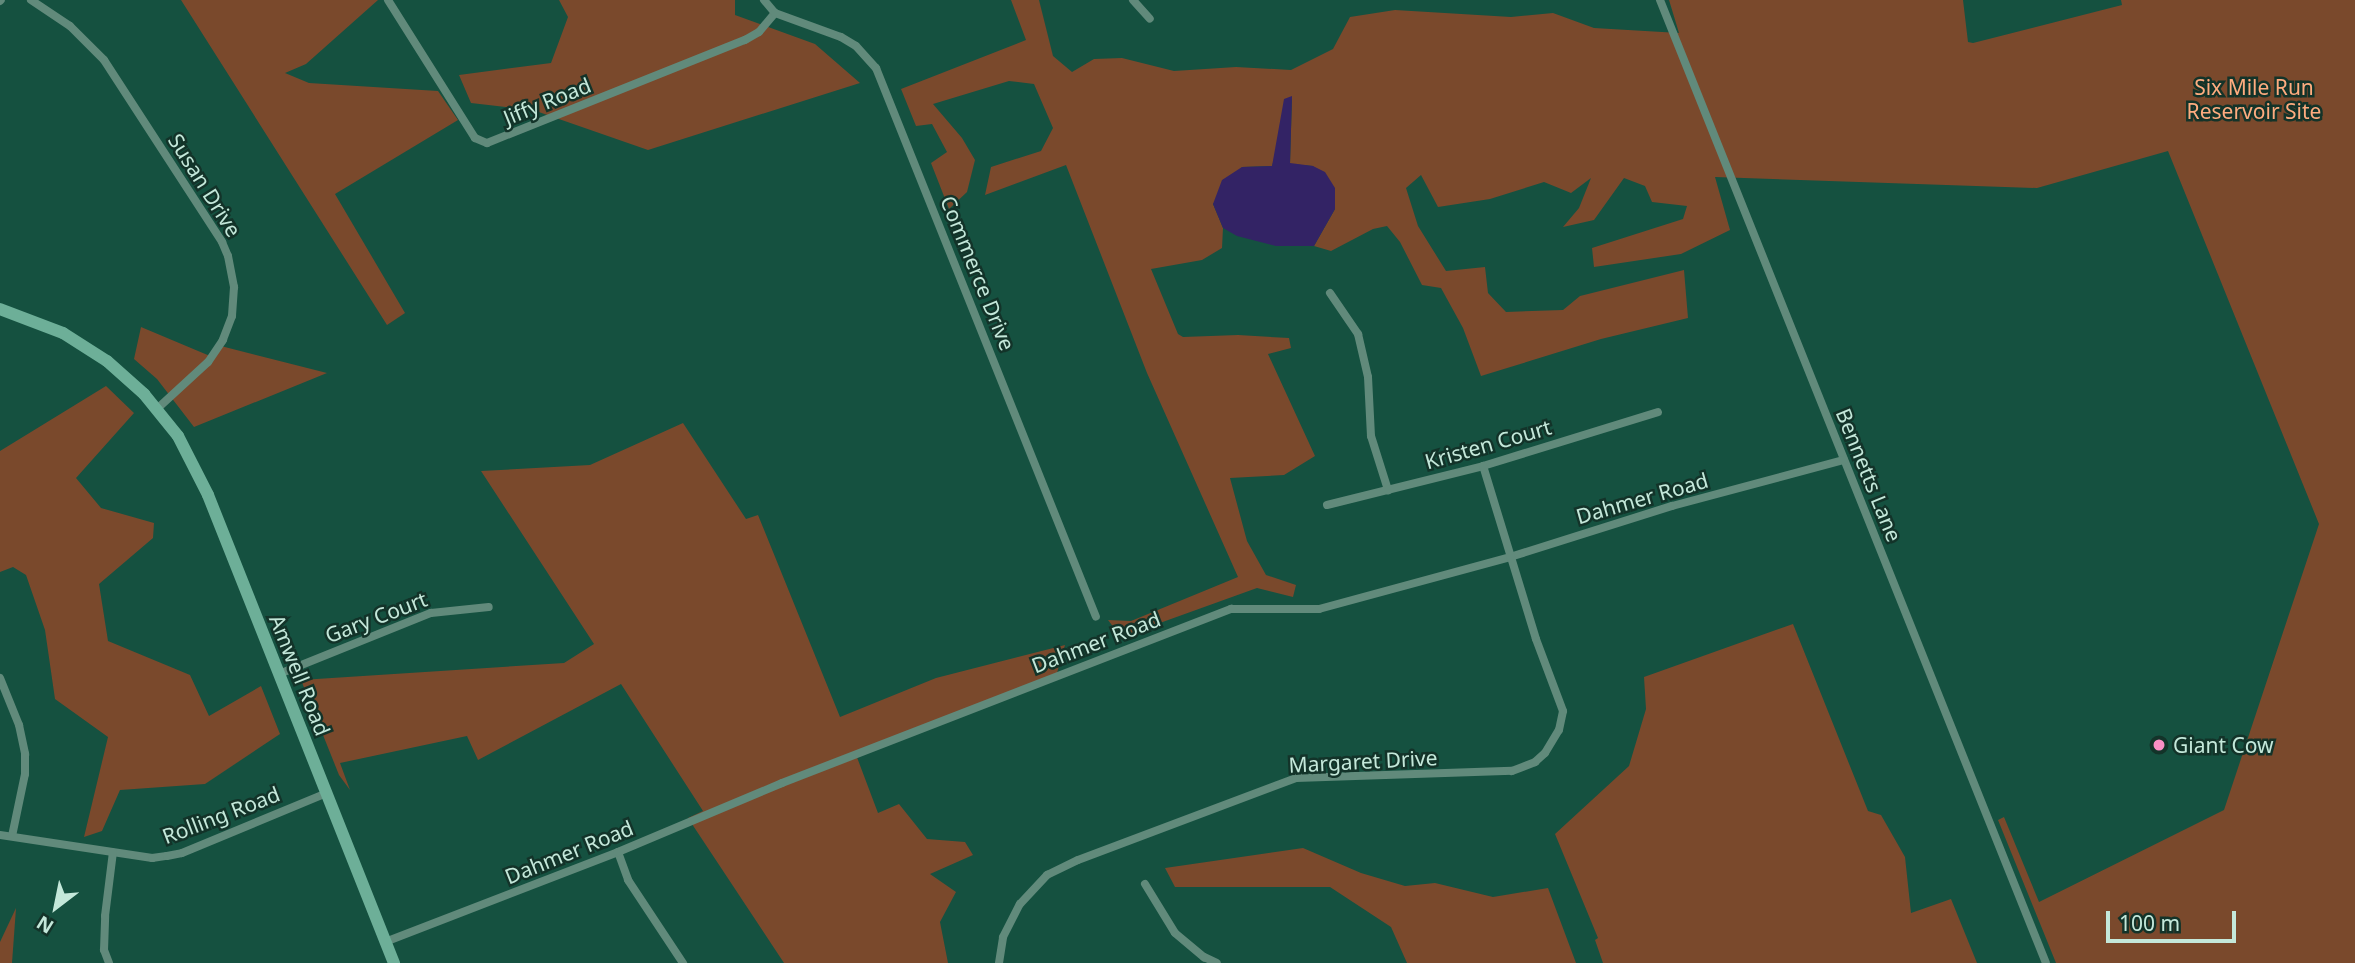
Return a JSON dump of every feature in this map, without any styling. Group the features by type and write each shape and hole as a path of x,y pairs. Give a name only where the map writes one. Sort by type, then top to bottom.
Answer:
{"main road":[{"name":"Amwell Road","path":"0,309 44,324 89,349 129,379 158,408 178,436 198,473 394,963"}],"street":[{"name":"Susan Drive","path":"31,0 70,26 104,60 228,256 233,297 232,316 223,340 208,362 158,408"},
{"name":"Jiffy Road","path":"388,0 475,138 487,143 745,40 760,32 775,13"},
{"name":"Commerce Drive","path":"764,0 775,13 841,37 856,47 876,68 1096,617"},
{"path":"1133,0 1150,19"},
{"name":"Bennetts Lane","path":"1660,0 2046,963"},
{"path":"1330,293 1358,334 1368,377 1371,436 1388,490"},
{"name":"Kristen Court","path":"1326,505 1483,466 1658,412"},
{"name":"Dahmer Road","path":"386,942 618,852 782,783 1231,609 1319,608 1510,556 1672,506 1844,460"},
{"name":"Margaret Drive","path":"999,963 1003,937 1010,920 1020,904 1047,875 1078,860 1276,784 1296,778 1494,773 1513,771 1535,762 1553,743 1563,712 1510,556 1483,466"},
{"name":"Gary Court","path":"279,674 431,613 489,607"},
{"path":"0,678 19,725 25,754 25,774 12,836"},
{"name":"Rolling Road","path":"0,835 152,858 182,853 327,793"},
{"path":"109,963 104,950 105,916 113,852"},
{"path":"618,852 628,880 683,963"},
{"path":"1145,884 1175,933 1204,957 1217,963"}],"green space":[{"path":"181,0 378,0 306,64 285,73 309,83 438,91 458,120 335,194 405,313 387,325"},
{"path":"559,0 735,0 735,15 815,44 860,83 648,150 533,110 471,103 459,75 551,63 568,17"},
{"name":"Six Mile Run Reservoir Site","path":"1011,0 1039,0 1053,56 1072,72 1094,59 1122,58 1174,71 1236,67 1291,70 1333,49 1350,17 1395,10 1511,17 1553,13 1594,28 1679,33 1669,0 1963,0 1968,42 1973,43 2122,5 2121,0 2355,0 2355,963 2056,963 1998,820 2004,817 2039,902 2224,810 2319,524 2168,151 2037,188 1715,177 1730,230 1681,254 1594,267 1592,248 1683,219 1687,206 1652,202 1645,186 1624,178 1594,220 1563,227 1579,208 1591,178 1571,193 1544,182 1490,199 1438,207 1421,175 1406,188 1418,226 1446,271 1485,267 1488,293 1506,312 1563,310 1580,296 1684,270 1688,318 1601,339 1481,376 1463,328 1441,288 1422,285 1400,242 1387,226 1373,229 1331,251 1314,246 1335,209 1313,166 1290,164 1292,97 1272,166 1242,167 1213,204 1223,228 1222,248 1202,260 1151,269 1178,334 1183,337 1238,335 1289,338 1291,348 1268,354 1315,456 1284,475 1230,478 1247,541 1266,575 1296,585 1293,597 1257,588 1121,637 1108,620 1131,621 1238,577 1147,373 1066,165 985,195 991,167 1041,151 1053,128 1034,84 1009,81 933,104 962,138 975,160 967,192 949,209 931,163 947,152 932,124 916,126 901,89 1026,40"},
{"path":"141,327 210,356 217,345 327,373 194,427 157,379 134,359"},
{"path":"106,386 134,413 76,478 101,508 154,523 153,538 99,584 108,641 190,675 209,716 261,686 280,734 205,784 120,790 102,831 84,837 108,737 55,699 45,630 26,575 13,567 0,572 0,451"},
{"path":"683,423 746,519 758,515 840,717 936,678 1065,645 1057,673 855,752 878,813 899,804 927,839 965,842 973,855 930,874 956,892 940,922 948,963 784,963 688,818 703,811 621,684 478,760 467,736 340,763 350,790 339,775 301,680 564,663 594,644 481,471 590,465"},
{"path":"1793,624 1868,811 1881,815 1905,857 1911,913 1951,899 1977,963 1603,963 1595,940 1598,938 1555,834 1629,766 1646,709 1644,677"},
{"path":"1303,848 1361,873 1405,886 1435,883 1493,897 1548,888 1576,963 1407,963 1391,927 1330,887 1175,887 1165,868"},
{"path":"16,908 12,963 0,963 0,942"}],"shaded area":[{"path":"1292,96 1290,163 1313,166 1325,172 1335,188 1335,209 1314,246 1276,246 1237,236 1223,228 1213,204 1222,180 1242,167 1272,166 1284,99"}],"place":[{"name":"Giant Cow","path":"2159,745"}]}
